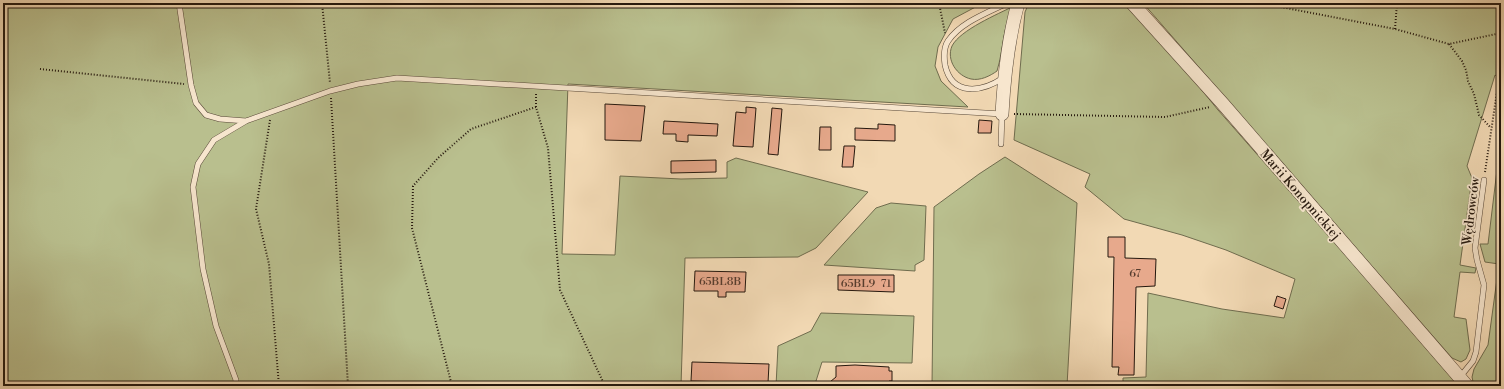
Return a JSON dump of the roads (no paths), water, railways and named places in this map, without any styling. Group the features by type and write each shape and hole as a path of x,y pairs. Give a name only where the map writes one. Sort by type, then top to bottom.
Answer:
{"street":[{"path":"1002,114 1004,77 1011,28 1018,3"},
{"name":"Marii Konopnickiej","path":"1132,3 1223,104 1463,382"}],"lane":[{"path":"179,3 191,85 196,103 206,115 220,119 246,121"},
{"path":"1004,77 983,88 970,89 956,85 947,72 944,59 947,42 955,32 1007,3"},
{"path":"235,386 236,380 216,326 203,269 193,187 198,164 214,140 246,121 330,91 358,84 397,78 1002,114 1002,144"},
{"name":"Wędrowców","path":"1463,382 1476,352 1484,295 1484,286 1476,260 1475,248 1484,180"}]}
